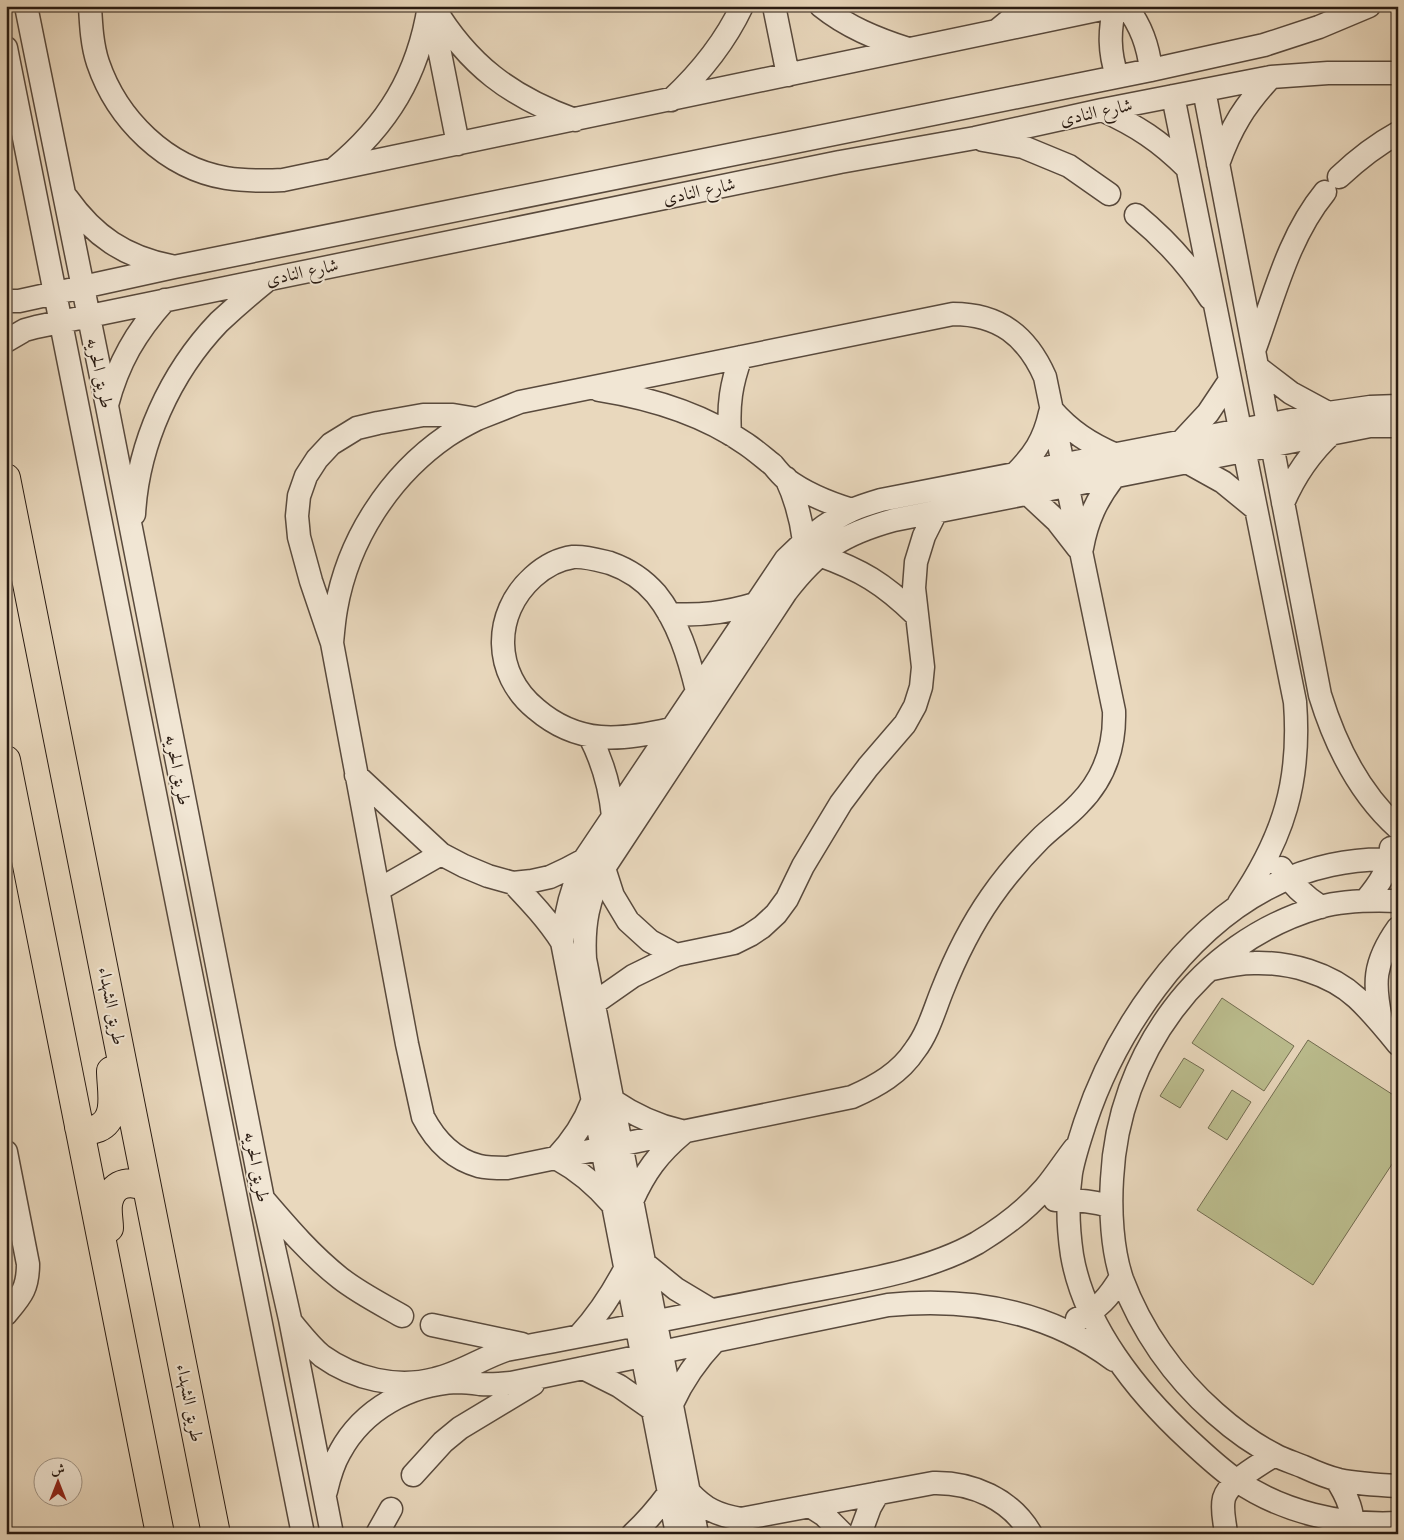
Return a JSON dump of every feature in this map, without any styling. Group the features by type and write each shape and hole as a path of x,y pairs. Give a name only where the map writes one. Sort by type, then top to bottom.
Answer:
{"main road":[{"name":"طريق الشهداء","path":"6,478 216,1534"},
{"path":"6,760 160,1534"},
{"path":"79,1128 85,1130 98,1128 109,1119 111,1113 110,1048 113,1036 117,1032"},
{"path":"107,1260 110,1242 108,1208 112,1193 117,1187 132,1182 147,1188"}],"street":[{"name":"طريق الحريه","path":"26,6 107,406 263,1199 290,1319 332,1534"},
{"path":"90,6 91,33 98,62 109,90 125,115 145,137 169,155 195,169 224,178 253,182 283,180 333,170 1115,6 1111,20 1110,48 1117,76"},
{"path":"333,170 370,136 386,117 399,96 419,50 431,6"},
{"path":"431,6 457,42 491,75 531,101 552,112 575,120"},
{"path":"431,6 458,144"},
{"path":"671,100 705,64 731,28 742,6"},
{"path":"774,6 788,75"},
{"path":"821,6 846,24 866,34 909,50"},
{"path":"994,32 1027,6"},
{"path":"1126,6 1146,41 1151,70"},
{"name":"شارع النادى","path":"6,301 13,302 174,267 1151,70 1264,45 1319,27 1369,6"},
{"name":"طريق الحريه","path":"6,48 303,1534"},
{"name":"شارع النادى","path":"6,341 25,330 88,316 840,162 975,138 1102,110 1271,77 1398,73"},
{"path":"1218,165 1227,140 1239,117 1271,77"},
{"path":"1204,90 1320,695 1327,718 1348,762 1360,783 1394,825 1392,840 1394,860 1366,900"},
{"path":"1173,96 1295,702 1297,726 1291,791 1282,823 1262,868 1234,910"},
{"path":"1102,110 1148,134 1169,150 1187,168"},
{"path":"1256,359 1290,249 1303,223 1332,184 1360,157 1384,140 1398,133"},
{"path":"833,134 829,139 828,150 830,156 840,162"},
{"path":"975,138 1023,148 1068,166 1109,194"},
{"path":"792,142 802,155 799,171"},
{"path":"64,194 77,213 92,229 110,243 145,260 174,267"},
{"path":"1136,215 1152,228 1180,257 1215,306"},
{"path":"132,538 134,504 140,471 149,438 162,407 178,377 218,323 270,279"},
{"path":"107,406 112,386 128,349 165,300"},
{"path":"332,643 336,609 344,575 357,542 374,512 395,484 419,458 446,437 476,419 520,402 588,388 953,314 980,316 1014,332 1027,345 1037,360 1044,377 1114,711 1115,727 1111,751 1103,771 1092,790 1028,851 1000,885 974,922 955,960 930,1023 916,1050 892,1075 873,1088 852,1097 507,1168 480,1166 459,1158 441,1145 423,1117 409,1053 332,643 311,581 299,537 297,516 306,476 317,459 338,439 357,428 423,415 453,415 476,419"},
{"path":"730,434 728,414 730,395 741,357"},
{"path":"1256,359 1291,394 1330,423"},
{"path":"1184,452 1230,380"},
{"path":"588,388 662,404 685,413 730,434 760,454 786,478 817,498 852,510"},
{"path":"1051,410 1071,430 1115,466"},
{"path":"1014,474 1028,461 1039,446 1047,428 1051,410"},
{"path":"562,942 571,892 594,864 801,572 811,548 827,523 852,510 881,500 1014,474 1065,475 1330,423 1370,426 1397,410"},
{"path":"1283,503 1291,483 1317,447 1330,423"},
{"path":"1184,452 1256,509"},
{"path":"1081,553 1085,532 1092,513 1115,466"},
{"path":"602,1101 593,1004 584,959 585,921 595,885 594,864 613,816 786,559 811,548 894,520 1028,494 1065,475"},
{"path":"786,478 811,548 872,578 916,614"},
{"path":"1028,494 1057,521 1081,553"},
{"path":"593,1004 632,976 676,955 734,943 750,935 776,914 787,899 841,803 868,767 905,724 915,706 921,687 923,666 914,588 916,562 924,536 936,512"},
{"path":"671,729 631,736 590,736 568,730 548,719 530,704 516,686 505,665 503,651 503,628 510,606 523,586 540,571 561,560 574,557 597,559 619,566 639,578 656,594 669,614 686,651 697,691"},
{"path":"669,614 713,614 755,604"},
{"path":"590,736 607,774 613,816"},
{"path":"356,775 441,854 488,876 513,883 532,881 567,869 594,864"},
{"path":"1273,846 1278,862 1288,879 1302,894 1321,907"},
{"path":"378,890 441,854"},
{"path":"1394,860 1364,860 1312,870 1257,894 1234,910 1190,948 1165,976 1142,1006 1111,1058 1093,1098 1071,1172 1069,1229 1073,1258 1080,1286 1090,1313 1125,1368 1142,1390 1179,1431 1199,1449 1237,1481 1293,1508 1353,1528 1398,1523"},
{"path":"594,864 628,921 650,941 676,955"},
{"path":"513,883 552,926 562,942 602,1101 679,1492 696,1534"},
{"path":"1398,901 1366,900 1321,907 1279,923 1242,944 1208,969 1178,1002 1153,1038 1134,1077 1120,1119 1112,1163 1110,1206 1114,1241 1122,1277 1141,1321 1166,1361 1198,1398 1234,1429 1274,1455 1336,1480 1398,1486"},
{"path":"1382,1024 1376,996 1376,978 1380,959 1388,942 1398,928"},
{"path":"1208,969 1253,963 1275,964 1318,974 1338,984 1356,997 1398,1044"},
{"path":"602,1101 646,1120 684,1132"},
{"path":"556,1158 578,1132 586,1117 602,1101"},
{"path":"622,1203 641,1182 652,1163 667,1146 684,1132"},
{"path":"290,1319 304,1338 322,1355 335,1364 364,1377 387,1382 412,1383 435,1379 458,1372 492,1354 835,1286 922,1266 950,1256 1002,1227 1029,1205 1079,1142"},
{"path":"6,1152 28,1264 28,1277 25,1289 6,1314"},
{"path":"556,1158 571,1166 622,1203"},
{"path":"263,1199 313,1254 340,1278 402,1316"},
{"path":"1029,1205 1049,1200 1069,1199 1090,1201 1110,1206"},
{"path":"634,1266 711,1310"},
{"path":"579,1336 634,1266"},
{"path":"1052,1325 1072,1321 1090,1313 1108,1297 1122,1277"},
{"path":"253,1286 280,1280"},
{"path":"325,1495 331,1472 354,1431 371,1414 390,1400 412,1390 435,1384 459,1382 499,1384 888,1305 938,1302 976,1304 1002,1309 1052,1325 1078,1337 1102,1351 1125,1368"},
{"path":"432,1325 530,1346"},
{"path":"662,1406 680,1387 690,1370 715,1341"},
{"path":"583,1368 662,1406"},
{"path":"413,1475 443,1442 460,1428 548,1375"},
{"path":"1226,1534 1223,1509 1224,1497 1230,1487 1274,1455"},
{"path":"1336,1480 1345,1493 1351,1508 1353,1528"},
{"path":"679,1492 712,1511 726,1517 741,1519 933,1483 953,1484 988,1494 1004,1504 1018,1516 1031,1534"},
{"path":"633,1534 658,1508 679,1492"},
{"path":"676,1534 679,1492"},
{"path":"860,1534 870,1507 878,1493"},
{"path":"810,1506 824,1515 843,1534"},
{"path":"378,1534 391,1508"},
{"path":"720,1534 741,1519"},
{"path":"1390,1534 1398,1529"}],"green space":[{"path":"1222,998 1294,1046 1264,1091 1192,1043"},
{"path":"1308,1040 1398,1098 1398,1155 1313,1285 1197,1210"},
{"path":"1184,1058 1204,1070 1180,1108 1160,1096"},
{"path":"1232,1090 1251,1102 1227,1140 1208,1128"}]}
